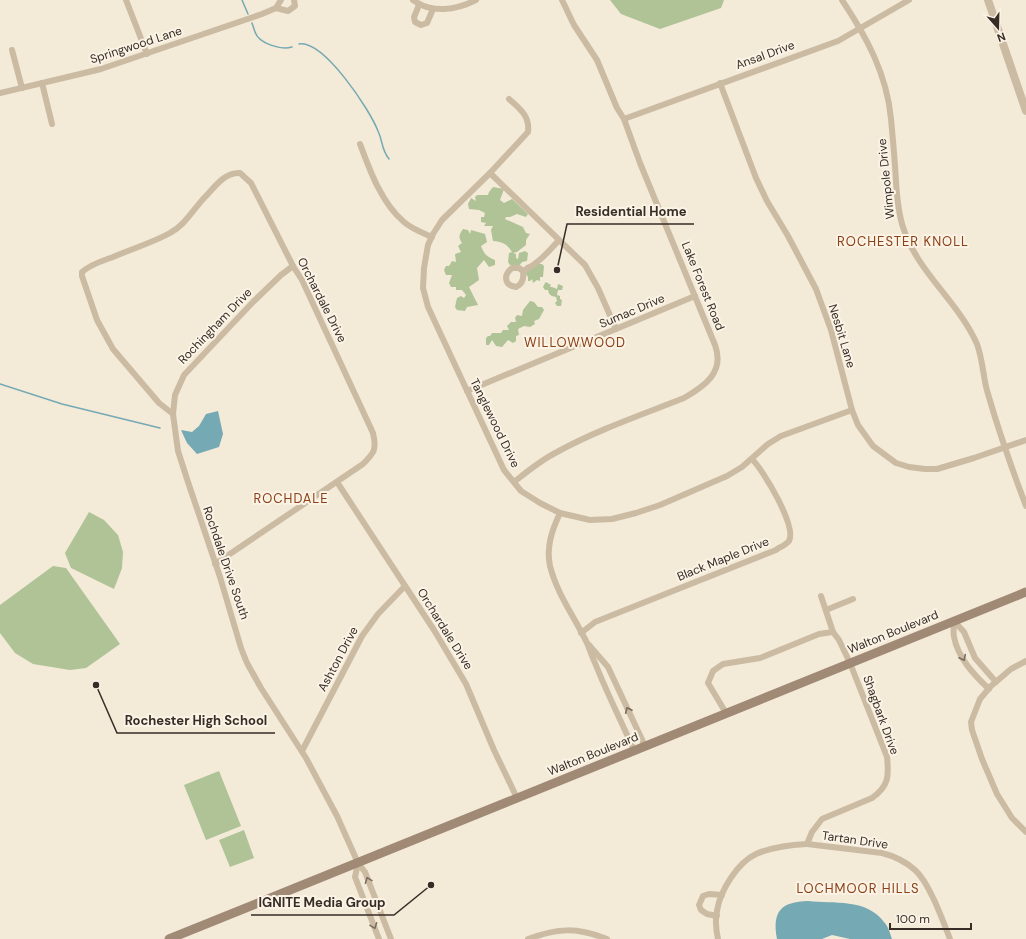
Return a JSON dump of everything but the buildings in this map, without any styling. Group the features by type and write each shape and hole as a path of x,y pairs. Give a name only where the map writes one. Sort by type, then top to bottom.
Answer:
{"main road":[{"name":"Walton Boulevard","path":"169,939 1026,592"}],"street":[{"path":"126,0 146,54"},
{"path":"276,8 279,6 281,0"},
{"name":"Springwood Lane","path":"0,93 101,69 276,8 288,11 295,6 294,0"},
{"path":"413,0 419,5 433,9 457,8 476,0"},
{"name":"Lake Forest Road","path":"514,482 535,465 555,452 592,435 684,398 705,384 717,369 719,359 695,296 640,163 624,119 617,108 597,60 574,25 562,0"},
{"name":"Wimpole Drive","path":"842,0 860,28 877,61 888,94 898,207 908,242 923,267 957,309 968,326 977,345 987,392 1026,506"},
{"name":"Ansal Drive","path":"624,119 838,41 909,0"},
{"path":"988,0 1023,92 1026,111"},
{"path":"419,5 414,17 415,22 421,25 427,23 433,9"},
{"path":"12,50 22,88"},
{"path":"42,83 52,124"},
{"name":"Nesbit Lane","path":"720,83 756,178 767,201 788,236 816,289 831,330 852,410 858,425 873,446 896,463 909,467 937,469 1026,440"},
{"name":"Tanglewood Drive","path":"509,99 523,112 529,124 528,132 490,173 442,220 428,245 423,288 428,306 504,470 521,491 560,513 590,520 612,519 660,505 727,476 742,467 768,444 781,436 852,410"},
{"path":"360,144 384,198 394,212 405,223 432,238"},
{"name":"Orchardale Drive","path":"173,414 159,403 113,349 97,320 84,284 82,272 99,262 170,233 188,218 198,204 226,177 233,172 240,173 251,183 293,266 302,280 373,433 375,450 372,455 363,464 336,482 434,630 466,684 494,750 517,798"},
{"path":"490,173 585,265 598,288 616,329"},
{"path":"523,271 547,254 559,240"},
{"name":"Rochingham Drive","path":"173,414 175,395 184,375 281,274 293,266"},
{"name":"Sumac Drive","path":"467,391 695,296"},
{"name":"Rochdale Drive South","path":"173,414 178,451 247,663 302,751 337,816 358,863 365,872 391,939"},
{"name":"Black Maple Drive","path":"581,633 595,622 776,550 789,540 790,534 784,513 766,478 758,465 752,459"},
{"path":"216,564 336,482"},
{"path":"560,513 551,533 549,549 550,565 555,579 569,611 581,633 588,644 608,667 645,746"},
{"name":"Ashton Drive","path":"302,751 362,636 378,614 405,586"},
{"name":"Shagbark Drive","path":"807,844 812,832 822,819 872,798 884,788 887,781 888,771 886,757 850,663 839,640 833,632 821,596"},
{"path":"826,610 853,599"},
{"path":"954,621 964,632 975,658 992,686"},
{"path":"954,621 954,636 962,657 969,669 992,686"},
{"path":"726,713 708,683 713,671 723,664 760,658 819,634 833,632"},
{"path":"588,644 594,662 634,750"},
{"path":"1026,661 1011,669 980,699 971,722 972,730 997,794 1012,818 1026,832"},
{"path":"718,939 716,916 722,895 731,877 739,867 754,855 782,846 807,844"},
{"name":"Tartan Drive","path":"807,844 882,853 893,856 901,861 916,871 930,891 950,939"},
{"path":"358,863 355,877 379,939"},
{"path":"716,916 700,910 698,905 703,896 709,894 722,895"},
{"path":"528,939 544,934 567,930 589,932 607,939"}],"green space":[{"path":"610,0 724,0 721,8 660,29 621,14"},
{"path":"493,187 504,189 500,200 504,203 512,199 528,214 526,217 517,214 506,217 505,219 523,227 526,233 530,234 526,240 526,245 517,252 513,253 516,254 516,258 518,259 519,253 525,251 528,253 527,261 522,262 519,266 510,265 508,262 509,253 512,252 506,245 493,241 491,230 493,226 484,226 486,223 481,222 481,217 484,217 485,213 479,210 469,209 468,204 471,198 476,201 475,197 477,195 488,195"},
{"path":"463,229 468,230 470,234 471,230 485,234 487,242 481,246 486,255 495,260 495,265 489,267 484,260 477,268 479,280 469,287 478,305 467,307 465,311 457,310 455,307 457,298 461,296 464,298 466,295 462,290 456,290 456,287 451,287 449,283 452,275 446,275 444,270 452,261 456,262 455,254 461,252 458,246 462,243 460,236"},
{"path":"538,263 544,266 543,277 540,277 540,281 537,280 533,283 532,279 528,281 528,277 525,273 526,265"},
{"path":"546,282 551,285 550,287 557,289 558,284 563,286 562,290 558,290 557,295 560,296 560,299 562,300 561,306 557,306 555,303 557,301 556,297 550,295 548,290 545,290 543,287"},
{"path":"530,301 534,302 538,307 542,307 544,310 539,319 534,321 535,324 530,327 524,326 518,329 519,335 516,336 516,341 513,343 508,340 502,347 496,346 492,340 489,345 486,345 486,338 492,333 501,333 503,330 509,330 507,326 511,322 516,322 515,318 517,315 522,316 523,310"},
{"path":"89,512 104,520 118,535 123,552 122,568 114,589 71,568 65,553"},
{"path":"53,566 66,568 120,644 86,668 70,670 33,664 15,653 0,633 0,605"},
{"path":"219,771 241,826 206,840 184,785"},
{"path":"244,830 254,858 230,867 219,840"}],"water":[{"path":"218,411 223,434 219,447 197,454 187,443 181,430 192,432 199,426 206,414"},
{"path":"808,901 849,904 868,909 877,914 885,924 892,939 850,939 832,935 822,939 777,939 776,921 780,910 791,903"}],"waterway":[{"path":"242,0 248,14"},
{"path":"252,23 257,36 261,40 277,47 292,47"},
{"path":"299,44 309,46 321,53 345,78 366,108 380,135 385,152 389,159"},
{"path":"0,384 62,404 160,428"}],"place":[{"name":"Residential Home","path":"557,270"},
{"name":"Rochester High School","path":"96,685"},
{"name":"IGNITE Media Group","path":"431,885"}],"district":[{"name":"ROCHESTER KNOLL","path":"903,241"},
{"name":"WILLOWWOOD","path":"575,342"},
{"name":"ROCHDALE","path":"291,498"},
{"name":"LOCHMOOR HILLS","path":"858,888"}]}
